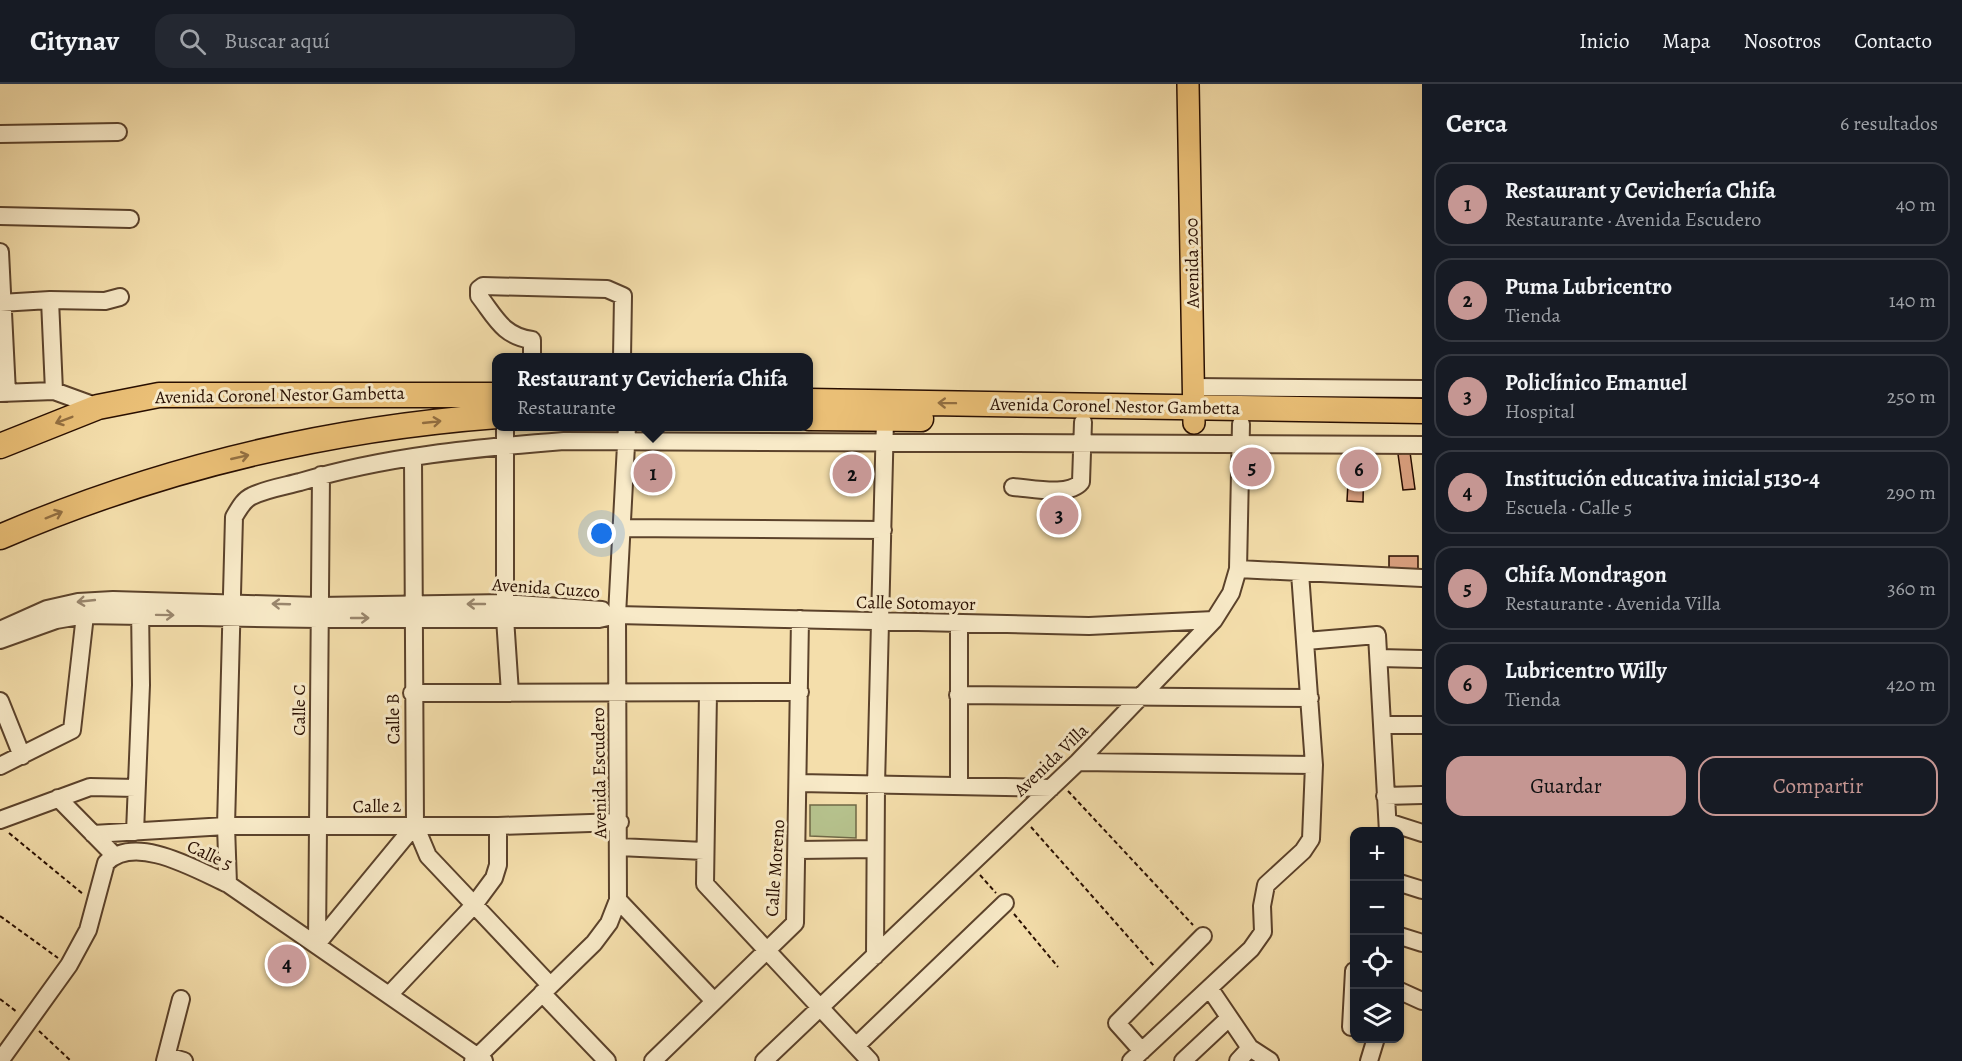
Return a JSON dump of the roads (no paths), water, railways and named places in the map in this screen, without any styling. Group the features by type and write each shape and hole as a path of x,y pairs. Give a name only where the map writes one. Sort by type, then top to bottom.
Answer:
{"highway":[{"name":"Avenida Coronel Nestor Gambetta","path":"0,446 99,407 159,395 492,395"},
{"name":"Avenida Coronel Nestor Gambetta","path":"813,401 1194,415 1422,407"},
{"name":"Avenida Coronel Nestor Gambetta","path":"813,418 885,419 1083,432 1194,415 1241,434 1422,407"},
{"name":"Avenida Coronel Nestor Gambetta","path":"0,537 81,504 189,468 373,429 492,417"}],"main road":[{"name":"Avenida 200","path":"1188,84 1194,415"}],"street":[{"path":"0,134 118,132"},
{"path":"0,216 130,219"},
{"path":"0,252 3,393 54,391 99,407"},
{"path":"532,353 532,340 515,338 507,332 479,296 479,289 483,286 607,289 623,296 622,353"},
{"path":"1,303 50,300 105,302 120,297"},
{"path":"50,300 54,391"},
{"path":"875,956 876,785 885,419"},
{"path":"504,431 505,611 510,693"},
{"path":"228,884 226,826 234,517 241,505 251,496 321,476 413,458 504,445 626,434 886,443 1083,432 1081,482 1078,486 1065,490 1013,487"},
{"name":"Avenida Escudero","path":"478,1059 594,943 609,923 618,900 620,822 617,615 626,434"},
{"path":"1241,434 1422,445"},
{"name":"Avenida Villa","path":"764,1061 1078,762 1214,620 1231,593 1238,569 1241,434"},
{"name":"Calle B","path":"413,458 412,693 415,825"},
{"name":"Calle C","path":"317,944 320,826 318,612 321,476"},
{"path":"620,528 883,530"},
{"path":"1238,569 1422,578"},
{"path":"1203,936 1117,1023 1136,1056 1251,949 1263,932 1262,906 1266,885 1303,851 1311,839 1314,765 1300,573"},
{"name":"Avenida Cuzco","path":"0,630 30,615 67,604 99,600 140,607 318,612 598,608 617,615"},
{"path":"135,832 141,685 140,607"},
{"name":"Avenida Cuzco","path":"0,640 56,620 140,607"},
{"path":"0,766 72,730 86,615"},
{"name":"Calle Sotomayor","path":"617,615 1089,626 1214,620"},
{"name":"Calle Moreno","path":"653,1061 795,923 800,619"},
{"path":"959,623 959,786"},
{"path":"1306,641 1377,635 1388,827"},
{"path":"1379,658 1422,659"},
{"path":"412,693 800,692"},
{"path":"708,693 705,884 870,1061"},
{"path":"958,695 1310,698"},
{"path":"0,701 21,756"},
{"path":"1382,725 1422,725"},
{"path":"1078,762 1314,765"},
{"path":"799,783 959,786 1054,784"},
{"path":"4,826 58,798 90,787 136,788"},
{"path":"1385,796 1422,795"},
{"path":"0,1061 69,965 88,930 106,863 114,855 58,798"},
{"name":"Calle 2","path":"93,834 226,826 498,826 620,822"},
{"path":"317,944 415,825 428,856 474,905 606,1061"},
{"path":"388,995 474,905 496,872 498,826"},
{"path":"1404,830 1422,833"},
{"path":"619,848 704,851"},
{"path":"798,850 875,849"},
{"name":"Calle 5","path":"114,855 132,851 156,854 182,862 228,884 317,944 478,1059"},
{"path":"1404,884 1422,890"},
{"path":"618,900 714,1001"},
{"path":"856,1046 1005,903"},
{"path":"1404,937 1422,943"},
{"path":"1210,989 1250,1048 1270,1061"},
{"path":"1404,994 1422,1001"},
{"path":"181,999 166,1059 184,1061"},
{"path":"1183,1061 1229,1018"},
{"path":"1369,1061 1374,1043"},
{"path":"1238,1061 1250,1048"}],"place":[{"name":"Chifa Mondragon","path":"1252,467"},
{"name":"Lubricentro Willy","path":"1359,469"},
{"name":"Restaurant y Cevichería Chifa","path":"653,473"},
{"name":"Puma Lubricentro","path":"852,474"},
{"name":"Policlínico Emanuel","path":"1059,515"},
{"name":"Institución educativa inicial 5130-4","path":"287,964"}]}
